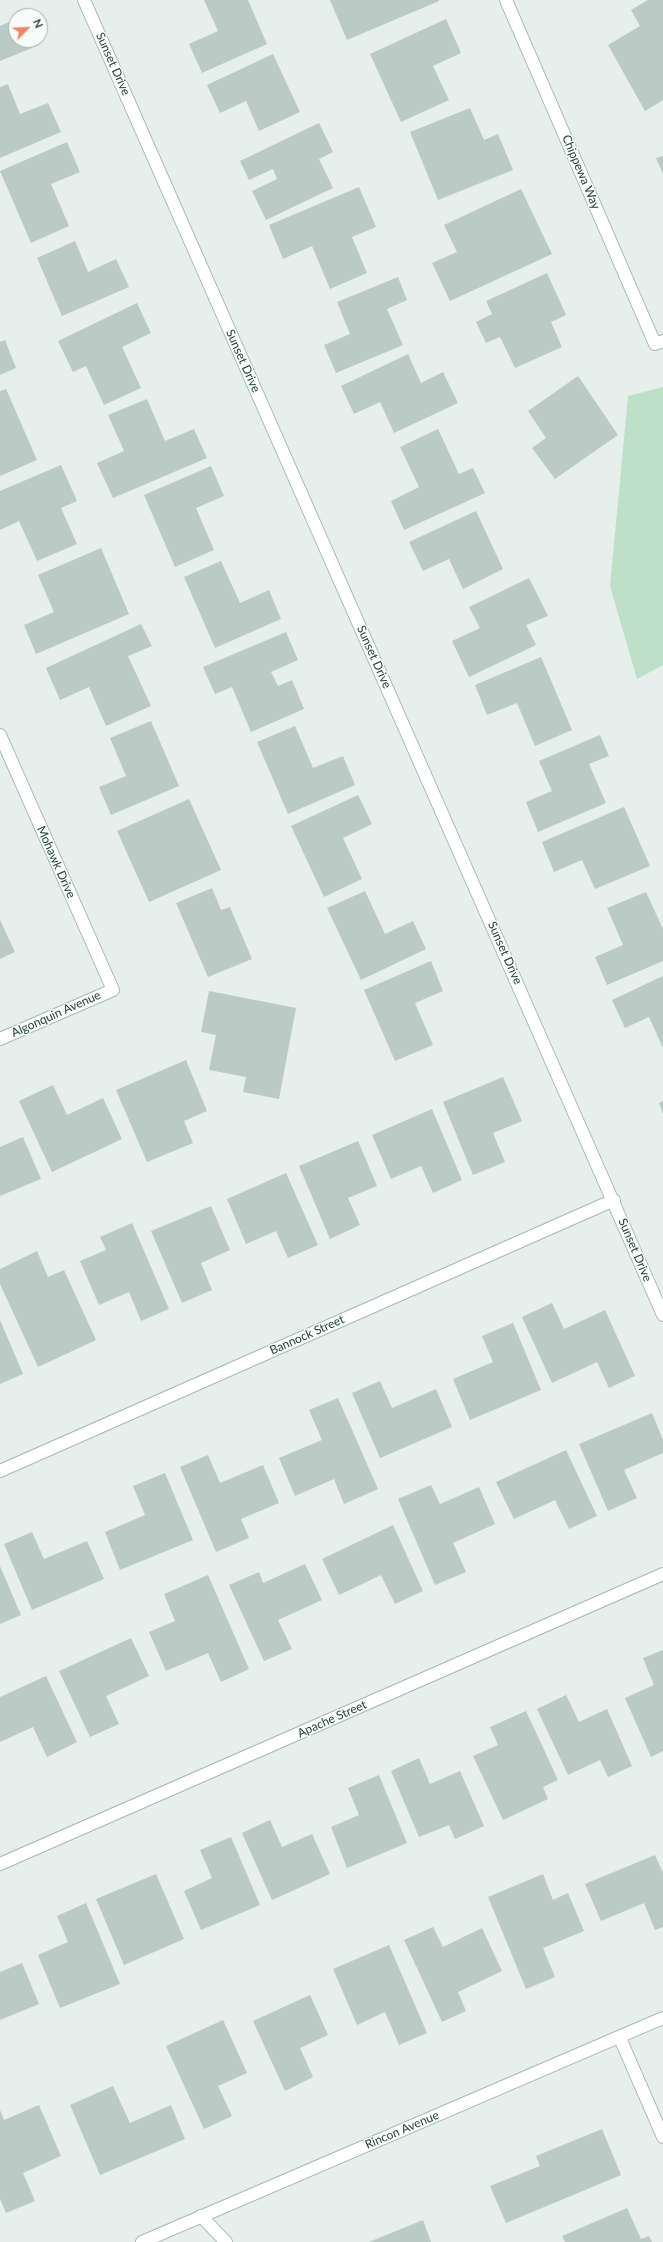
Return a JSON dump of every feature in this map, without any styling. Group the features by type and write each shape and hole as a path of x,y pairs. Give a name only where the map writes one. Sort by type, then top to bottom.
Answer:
{"street":[{"name":"Sunset Drive","path":"84,0 614,1200 663,1315"},
{"name":"Chippewa Way","path":"506,0 659,342"},
{"name":"Mohawk Drive","path":"0,735 113,990"},
{"name":"Algonquin Avenue","path":"0,1039 113,990"},
{"name":"Bannock Street","path":"0,1471 614,1200"},
{"name":"Apache Street","path":"0,1864 663,1574"},
{"name":"Rincon Avenue","path":"142,2242 620,2038 663,2018"},
{"path":"620,2038 663,2137"},
{"path":"201,2216 226,2242"}],"green space":[{"path":"663,387 663,665 637,679 610,586 628,396"}],"building":[{"path":"204,0 248,0 267,44 202,73 189,44 218,31"},
{"path":"330,0 439,0 439,1 347,40"},
{"path":"648,0 663,0 663,100 645,111 608,45 640,26 631,10"},
{"path":"446,19 461,53 433,66 449,100 401,122 370,54"},
{"path":"8,22 8,48 32,48 0,61 0,26"},
{"path":"273,54 300,112 259,131 246,101 220,113 207,85"},
{"path":"8,84 20,114 48,103 61,132 0,158 0,87"},
{"path":"470,108 484,140 498,134 513,170 438,200 410,132"},
{"path":"319,123 333,152 319,159 333,188 266,220 252,191 277,179 273,169 249,180 240,161"},
{"path":"67,142 80,172 51,184 69,226 31,243 0,171"},
{"path":"663,156 663,174 656,158"},
{"path":"359,187 376,227 352,237 367,273 330,289 312,246 283,259 269,225"},
{"path":"521,189 552,254 450,301 432,263 457,252 444,225"},
{"path":"75,241 88,272 116,259 129,287 62,316 37,258"},
{"path":"547,273 566,315 551,322 562,347 515,368 500,337 486,343 476,322 492,314 486,301"},
{"path":"398,277 407,300 387,309 403,345 336,373 324,345 350,334 337,302"},
{"path":"137,303 151,333 122,347 141,388 104,405 86,366 73,372 58,341"},
{"path":"5,340 16,368 0,375 0,342"},
{"path":"408,354 421,383 443,372 458,403 394,433 380,402 354,414 341,386"},
{"path":"578,376 618,435 555,479 532,448 546,438 528,411"},
{"path":"6,389 37,460 0,476 0,391"},
{"path":"147,399 165,441 194,429 207,458 113,498 97,463 124,451 108,415"},
{"path":"438,429 459,474 473,468 485,493 404,530 391,501 419,487 400,447"},
{"path":"61,465 77,501 61,508 77,544 37,561 19,521 0,530 0,491"},
{"path":"211,466 224,496 196,508 214,550 175,567 144,495"},
{"path":"476,511 503,569 463,589 449,559 423,571 409,542"},
{"path":"101,548 129,614 36,654 24,625 54,612 38,575"},
{"path":"221,561 240,603 269,590 281,619 215,648 184,577"},
{"path":"529,578 548,616 526,625 536,645 469,677 452,641 480,628 469,607"},
{"path":"141,624 152,646 128,656 151,706 106,726 89,687 60,700 46,668"},
{"path":"286,632 298,660 271,672 278,686 292,680 304,709 251,732 232,687 215,694 203,667"},
{"path":"541,657 572,730 535,746 517,703 487,715 475,685"},
{"path":"151,721 179,786 111,815 99,787 126,776 110,738"},
{"path":"295,726 313,768 343,756 355,785 288,814 257,742"},
{"path":"600,735 609,756 589,764 606,803 538,832 526,802 552,791 539,761"},
{"path":"358,795 372,824 343,838 362,879 324,897 291,826"},
{"path":"189,799 221,870 149,902 117,831"},
{"path":"624,807 650,866 595,889 582,860 554,872 542,842"},
{"path":"212,888 221,910 230,907 252,959 208,977 176,903"},
{"path":"365,891 385,934 413,921 426,949 361,980 327,908"},
{"path":"646,892 663,929 663,961 607,985 595,957 623,945 607,908"},
{"path":"0,920 15,952 0,959"},
{"path":"431,961 443,991 415,1003 433,1045 395,1061 364,990"},
{"path":"663,976 663,1048 649,1017 625,1028 612,1000"},
{"path":"209,991 296,1008 279,1099 243,1092 246,1077 209,1070 216,1035 201,1032"},
{"path":"186,1060 207,1111 184,1121 193,1143 147,1162 116,1090"},
{"path":"503,1077 522,1121 493,1133 505,1162 473,1175 443,1102"},
{"path":"53,1085 67,1115 103,1098 122,1139 52,1172 19,1101"},
{"path":"663,1101 663,1114 659,1103"},
{"path":"432,1109 462,1180 433,1193 421,1166 391,1179 372,1135"},
{"path":"23,1137 41,1179 0,1196 0,1147"},
{"path":"358,1141 377,1186 348,1198 360,1225 330,1239 299,1166"},
{"path":"286,1173 318,1245 288,1258 276,1231 246,1244 227,1199"},
{"path":"211,1206 230,1250 201,1263 212,1290 182,1303 151,1231"},
{"path":"132,1223 169,1309 141,1321 129,1292 99,1305 80,1261 106,1250 100,1237"},
{"path":"37,1251 48,1277 64,1270 96,1340 38,1367 0,1284 0,1269"},
{"path":"552,1303 564,1329 605,1310 635,1376 609,1388 597,1362 552,1383 522,1317"},
{"path":"0,1320 23,1374 0,1384"},
{"path":"513,1323 541,1390 470,1420 453,1379 493,1362 482,1336"},
{"path":"380,1381 392,1408 436,1389 452,1427 380,1458 352,1393"},
{"path":"338,1398 378,1489 344,1504 334,1479 295,1496 279,1458 322,1440 309,1410"},
{"path":"652,1413 663,1440 663,1453 624,1470 637,1498 608,1511 579,1444"},
{"path":"566,1450 597,1516 569,1529 555,1500 514,1519 496,1482"},
{"path":"208,1455 220,1483 263,1465 279,1503 241,1519 249,1538 216,1552 180,1467"},
{"path":"165,1473 193,1540 120,1570 105,1532 145,1515 133,1486"},
{"path":"431,1485 440,1504 479,1487 495,1524 453,1543 466,1572 435,1585 398,1499"},
{"path":"393,1525 423,1591 395,1604 381,1575 339,1595 322,1559"},
{"path":"32,1532 44,1559 87,1541 104,1579 32,1610 4,1544"},
{"path":"305,1564 322,1600 278,1620 292,1649 264,1661 229,1585 259,1572 263,1583"},
{"path":"0,1566 21,1615 0,1624"},
{"path":"208,1575 249,1669 221,1682 208,1653 166,1671 149,1632 175,1621 164,1594"},
{"path":"131,1638 149,1676 106,1696 119,1724 90,1737 59,1671"},
{"path":"663,1650 663,1751 651,1757 625,1698 654,1685 643,1658"},
{"path":"46,1676 77,1742 47,1757 33,1727 0,1742 0,1697"},
{"path":"566,1695 579,1722 607,1709 632,1766 608,1777 600,1760 568,1775 537,1709"},
{"path":"526,1711 558,1780 543,1787 548,1799 503,1820 473,1756 498,1745 490,1727"},
{"path":"419,1758 430,1784 460,1771 484,1826 455,1839 449,1825 419,1837 391,1771"},
{"path":"379,1775 407,1843 347,1868 331,1827 359,1815 348,1788"},
{"path":"270,1820 282,1847 312,1834 330,1874 272,1900 242,1833"},
{"path":"231,1837 260,1905 201,1930 184,1891 212,1878 200,1850"},
{"path":"655,1855 663,1873 663,1927 655,1930 644,1903 601,1921 585,1884"},
{"path":"156,1874 184,1939 124,1965 96,1899"},
{"path":"543,1874 553,1900 568,1893 584,1931 543,1948 555,1977 526,1989 488,1897"},
{"path":"86,1903 120,1984 60,2008 38,1955 68,1942 57,1916"},
{"path":"433,1927 443,1947 482,1928 502,1971 458,1992 466,2011 442,2022 404,1940"},
{"path":"389,1945 427,2033 399,2045 385,2012 357,2025 333,1969"},
{"path":"22,1963 39,2004 0,2020 0,1972"},
{"path":"310,1995 328,2035 300,2048 313,2077 285,2091 253,2021"},
{"path":"223,2020 247,2073 218,2086 232,2116 204,2129 166,2046"},
{"path":"113,2086 130,2123 171,2105 185,2139 100,2175 70,2105"},
{"path":"39,2105 61,2156 23,2173 35,2201 6,2213 0,2199 0,2110 4,2120"},
{"path":"602,2129 621,2175 506,2223 490,2186 540,2166 536,2156"},
{"path":"627,2208 641,2239 649,2236 652,2242 565,2242 562,2236"},
{"path":"423,2220 431,2242 369,2242"}]}
